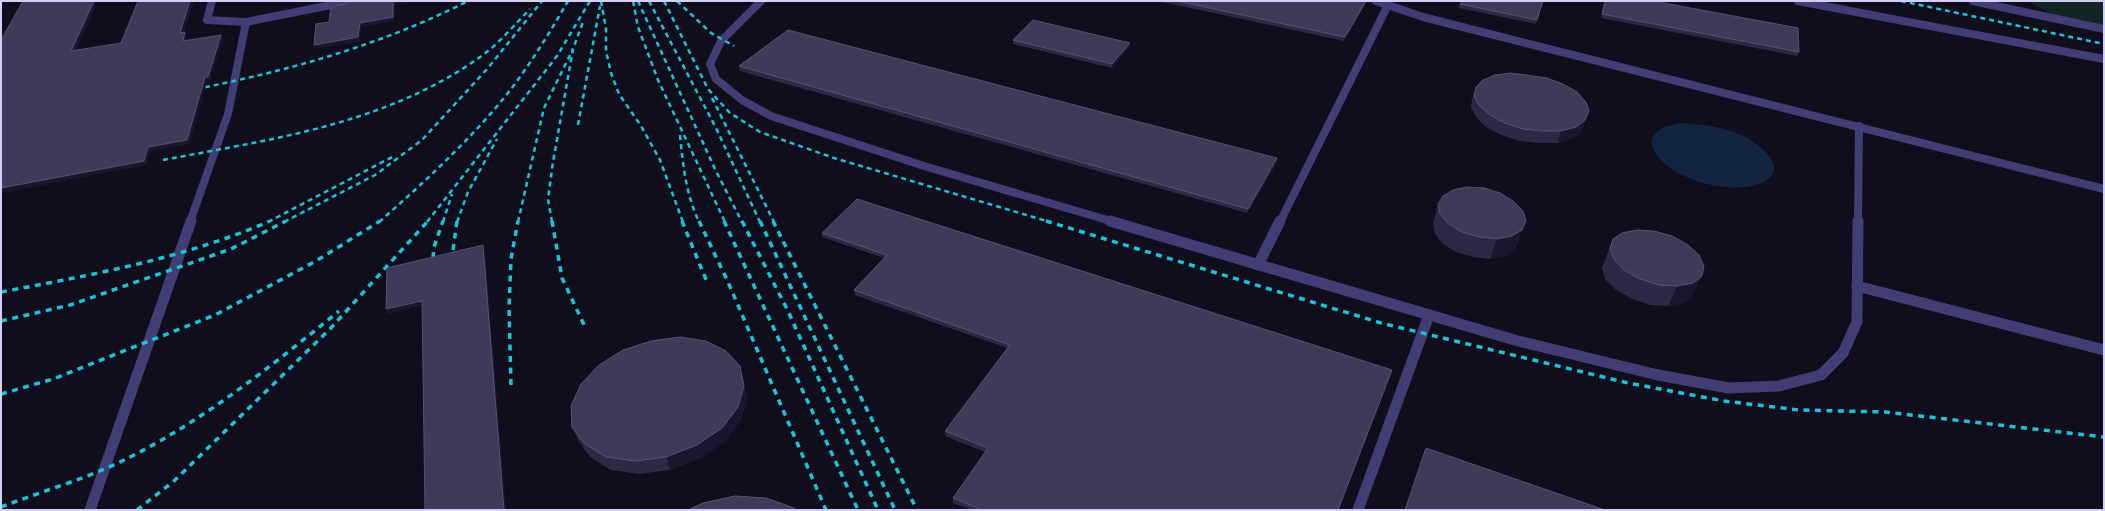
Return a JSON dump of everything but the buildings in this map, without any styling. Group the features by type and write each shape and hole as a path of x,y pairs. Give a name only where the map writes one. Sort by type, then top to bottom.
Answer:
{"street":[{"path":"212,1 207,20 246,22 351,1"},
{"path":"761,1 721,41 710,64 716,79 742,100 771,116 924,166 1258,266 1518,341 1658,375 1728,388 1779,386 1821,375 1843,353 1857,322 1859,126"},
{"path":"1376,1 1423,17 2104,189"},
{"path":"1798,1 2104,59"},
{"path":"1973,1 2104,29"},
{"path":"1258,266 1388,5"},
{"path":"90,510 228,114 246,22"},
{"path":"1857,286 2104,350"},
{"path":"1358,510 1429,315"}],"green space":[{"path":"2027,1 2104,1 2104,25 2055,16"}],"water":[{"path":"1685,123 1724,129 1751,140 1770,157 1774,166 1773,174 1768,180 1759,184 1737,188 1705,183 1679,174 1668,167 1655,152 1652,146 1652,140 1654,135 1662,128"}],"railway":[{"path":"196,89 231,82 335,54 402,31 468,1"},
{"path":"284,222 375,175 422,140 488,68 542,1"},
{"path":"379,222 438,168 493,111 533,58 568,1"},
{"path":"427,222 557,56 590,1"},
{"path":"601,1 606,29 606,51 611,73 619,94 641,126 660,160 683,222"},
{"path":"633,1 638,27 658,80 725,222"},
{"path":"638,1 715,169 742,222"},
{"path":"649,1 716,128 760,222"},
{"path":"664,1 708,89 730,113 760,132 834,158 1050,222"},
{"path":"677,1 711,33 734,46"},
{"path":"1901,1 2104,44"},
{"path":"578,125 600,6"},
{"path":"163,160 287,136 328,126 406,98 444,80 487,52 530,9"},
{"path":"573,49 583,22"},
{"path":"518,222 544,108 573,49"},
{"path":"552,222 548,199 573,49"},
{"path":"712,98 774,222"},
{"path":"680,135 688,190 699,222"},
{"path":"457,222 468,192 497,139"},
{"path":"270,221 394,156"},
{"path":"443,222 452,194"},
{"path":"1,292 138,264 205,245 270,221"},
{"path":"1,321 70,305 231,249 286,221"},
{"path":"1,394 53,379 215,315 316,261 380,221"},
{"path":"137,510 174,481 330,329 428,221"},
{"path":"433,258 434,247 443,221"},
{"path":"453,250 457,221"},
{"path":"511,385 509,308 511,259 518,221"},
{"path":"552,221 562,278 586,329"},
{"path":"682,221 707,282"},
{"path":"699,221 728,282 826,510"},
{"path":"724,221 858,510"},
{"path":"742,221 788,311 878,510"},
{"path":"760,221 895,510"},
{"path":"773,221 917,510"},
{"path":"1046,221 1381,323 1628,383 1724,401 1799,410 1885,412 2104,437"},
{"path":"1,507 91,475 150,447 179,430 234,393 339,311"}]}
